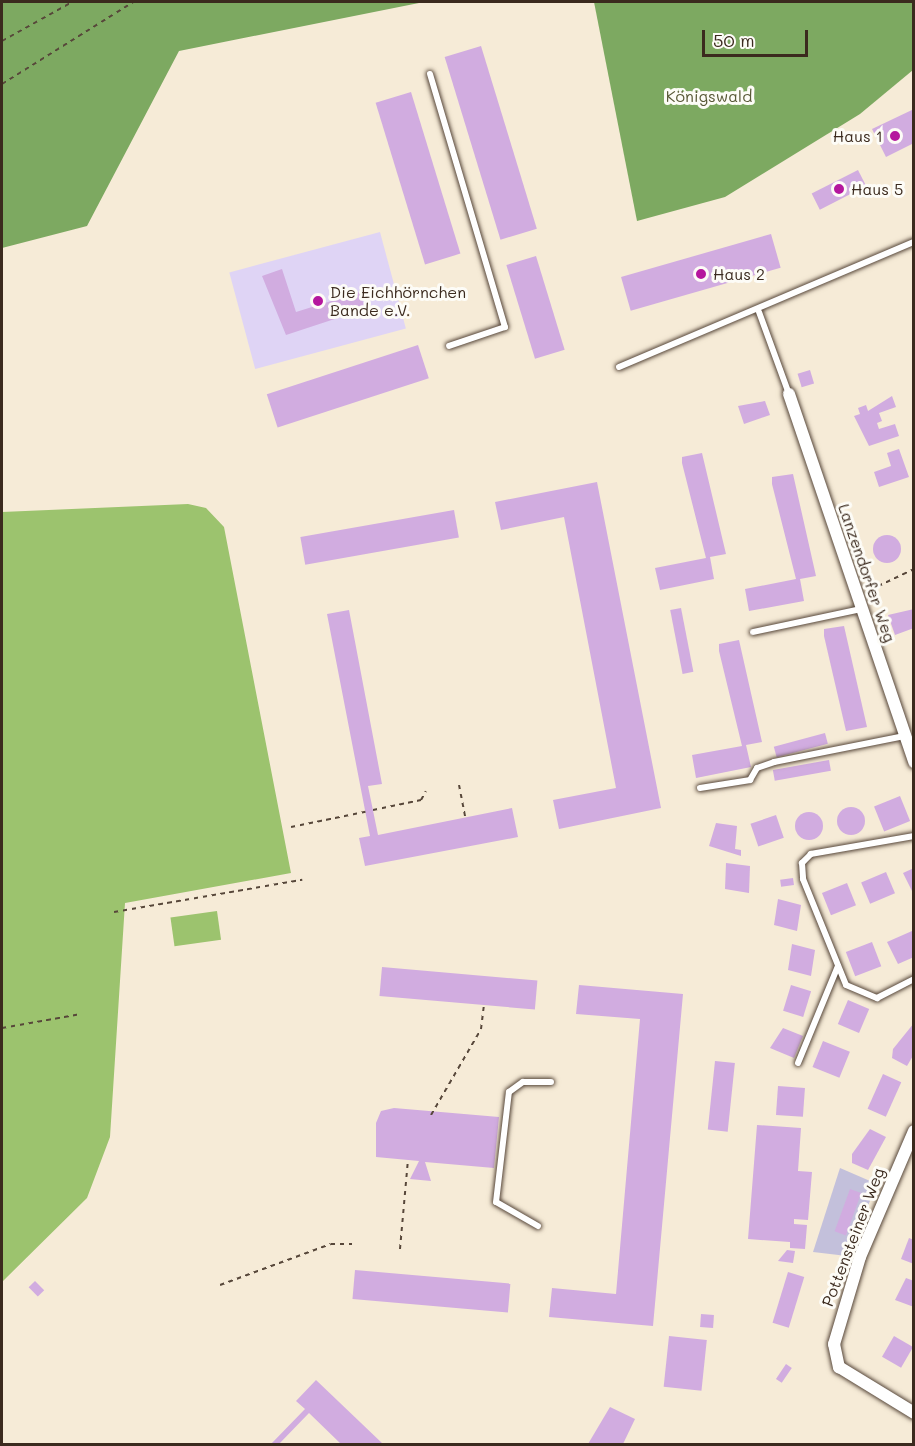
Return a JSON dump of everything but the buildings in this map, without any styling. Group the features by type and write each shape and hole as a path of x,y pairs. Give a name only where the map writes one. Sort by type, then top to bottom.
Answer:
{"street":[{"name":"Lanzendorfer Weg","path":"789,394 914,762"},
{"name":"Pottensteiner Weg","path":"914,1131 860,1257 839,1322 834,1358 854,1380 914,1413"}],"lane":[{"path":"430,74 505,327 449,346"},
{"path":"619,367 759,312 914,242"},
{"path":"759,312 789,394"},
{"path":"753,632 861,609"},
{"path":"700,788 750,780 757,768 774,762 904,736"},
{"path":"914,836 811,854 802,863 803,879 846,985 877,998 914,979"},
{"path":"798,1063 838,966"},
{"path":"538,1226 496,1202 509,1092 523,1082 551,1082"}],"path":[{"path":"2,41 72,2"},
{"path":"2,84 134,2"},
{"path":"857,595 914,569"},
{"path":"459,785 465,817"},
{"path":"373,810 421,800 426,791"},
{"path":"291,827 365,812"},
{"path":"114,912 302,880"},
{"path":"431,1115 481,1029 484,1006"},
{"path":"2,1028 81,1014"},
{"path":"400,1249 408,1160"},
{"path":"220,1285 331,1244 352,1245"}],"shaded area":[{"name":"Die Eichhörnchen Bande e.V.","path":"380,232 406,329 255,369 229,272"},
{"path":"840,1168 877,1184 847,1256 813,1252"}],"green space":[{"path":"2,2 424,2 179,51 87,226 2,248"},
{"name":"Königswald","path":"594,2 913,2 913,70 860,114 725,197 637,221"},
{"path":"188,504 206,508 224,527 291,873 125,903 110,1137 87,1198 2,1282 2,512"},
{"path":"217,911 221,940 174,946 170,918"}],"place":[{"name":"Haus 1","path":"895,136"},
{"name":"Haus 5","path":"839,189"},
{"name":"Haus 2","path":"701,274"},
{"name":"Die Eichhörnchen Bande e.V.","path":"318,301"}]}
